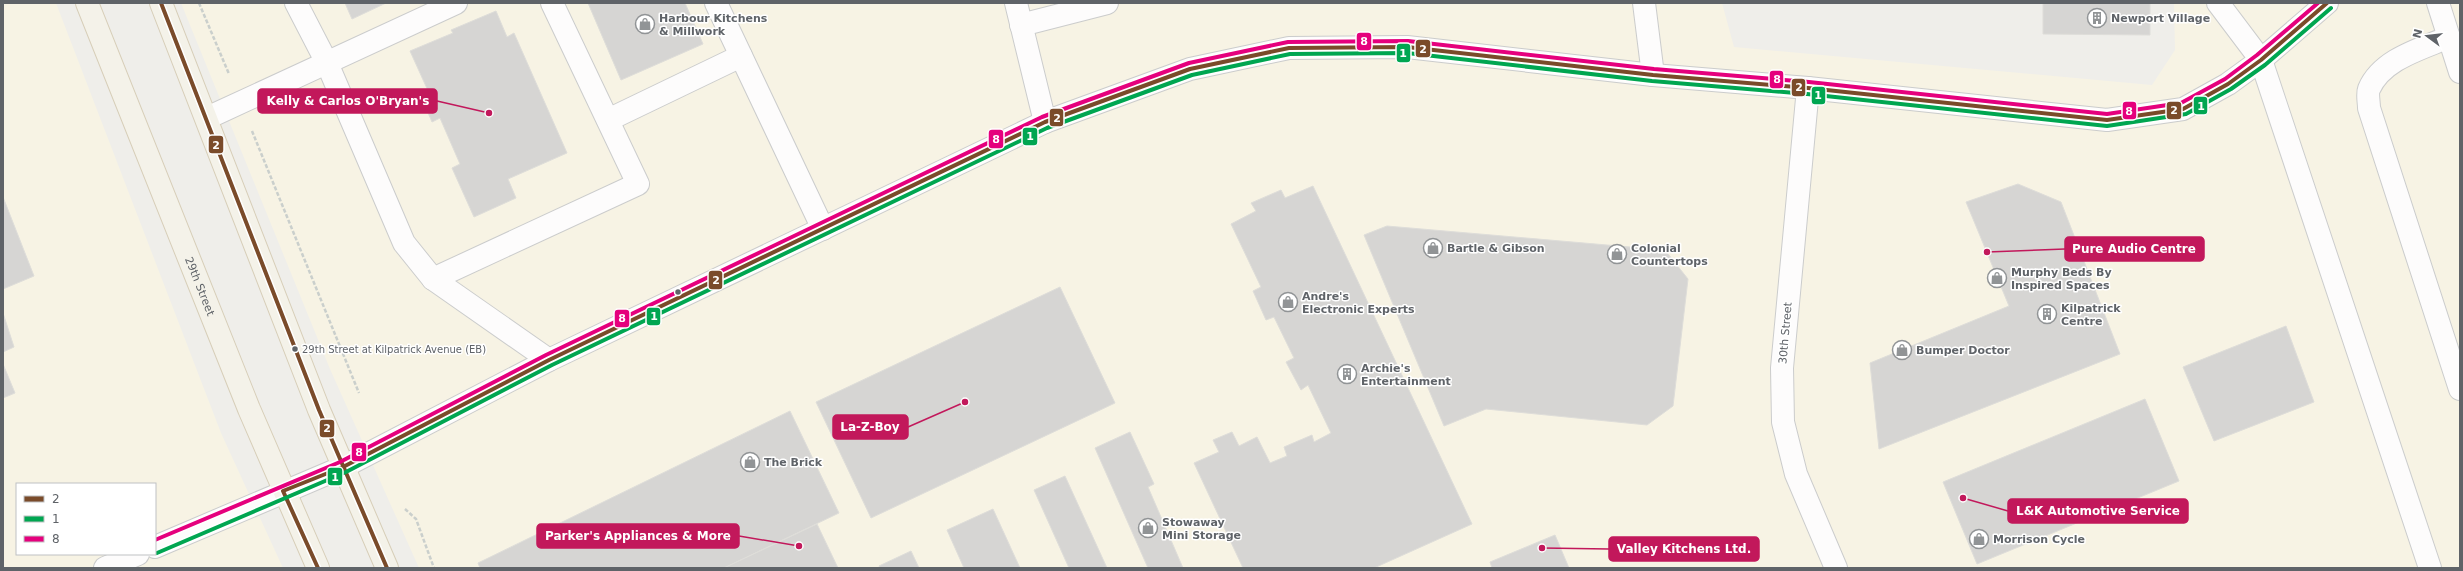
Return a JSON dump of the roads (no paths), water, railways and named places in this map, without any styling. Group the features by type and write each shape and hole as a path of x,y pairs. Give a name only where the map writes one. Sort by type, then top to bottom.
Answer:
{"main road":[{"name":"29th Street","path":"87,3 283,492 318,568"},
{"path":"161,3 207,118 319,410 387,568"}],"street":[{"path":"296,3 326,63 404,243 433,279 549,360"},
{"path":"207,118 456,3"},
{"path":"433,279 638,184 552,3"},
{"path":"716,3 823,229"},
{"path":"1016,3 1045,122"},
{"path":"1021,25 1107,3"},
{"path":"1644,3 1653,75"},
{"path":"2218,3 2261,60 2430,568"},
{"path":"156,547 343,467 549,360 1045,122 1190,69 1288,48 1407,47 1653,75 1808,88 2107,120 2183,108 2228,84 2261,60 2327,3"},
{"path":"2438,3 2460,72"},
{"path":"2449,37 2395,61 2377,76 2368,91 2369,108 2460,389"},
{"path":"608,120 741,56"},
{"name":"30th Street","path":"1808,88 1782,368 1783,422 1796,474 1836,568"},
{"path":"105,568 136,555"}],"place":[{"name":"Newport Village","path":"2097,18"},
{"name":"Harbour Kitchens & Millwork","path":"645,24"},
{"name":"Kelly & Carlos O'Bryan's","path":"489,113"},
{"name":"Bartle & Gibson","path":"1433,248"},
{"name":"Pure Audio Centre","path":"1987,252"},
{"name":"Colonial Countertops","path":"1617,254"},
{"name":"Murphy Beds By Inspired Spaces","path":"1997,278"},
{"name":"Andre's Electronic Experts","path":"1288,302"},
{"name":"Kilpatrick Centre","path":"2047,314"},
{"name":"29th Street at Kilpatrick Avenue (EB)","path":"295,349"},
{"name":"Bumper Doctor","path":"1902,350"},
{"name":"Archie's Entertainment","path":"1347,374"},
{"name":"La-Z-Boy","path":"965,402"},
{"name":"The Brick","path":"750,462"},
{"name":"L&K Automotive Service","path":"1963,498"},
{"name":"Stowaway Mini Storage","path":"1148,528"},
{"name":"Morrison Cycle","path":"1979,539"},
{"name":"Parker's Appliances & More","path":"799,546"},
{"name":"Valley Kitchens Ltd.","path":"1542,548"}]}
